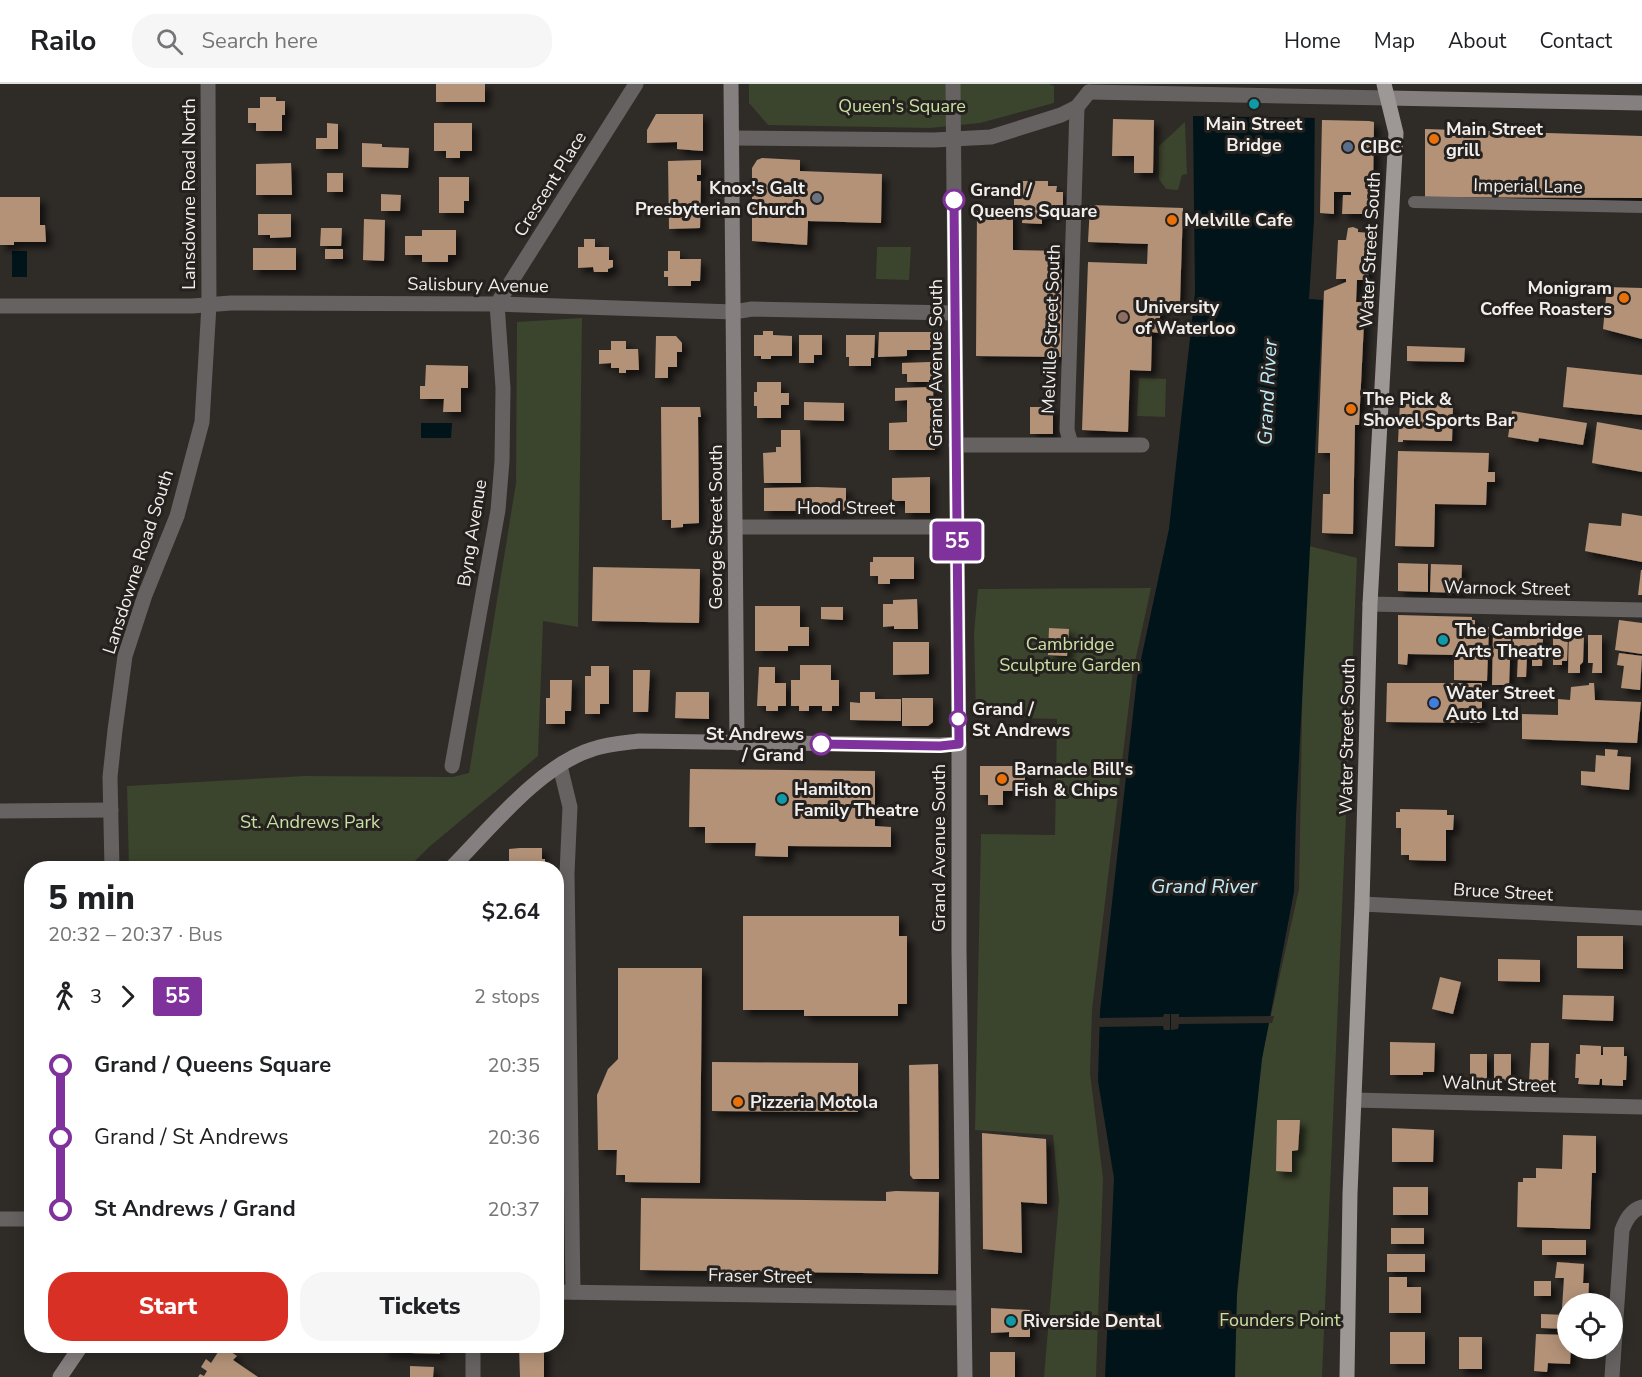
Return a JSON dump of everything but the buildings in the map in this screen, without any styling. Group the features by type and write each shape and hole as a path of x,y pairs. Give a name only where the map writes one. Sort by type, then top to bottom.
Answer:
{"main road":[{"name":"George Street South","path":"731,84 737,742"},
{"path":"1386,91 1642,103"},
{"name":"Water Street South","path":"1347,1377 1370,604 1396,133 1386,91"},
{"path":"458,861 530,787 560,766 586,752 614,744 664,741 940,746 959,744"},
{"name":"Grand Avenue South","path":"959,744 958,881 965,1377"},
{"path":"60,1377 76,1353"}],"street":[{"name":"Lansdowne Road North","path":"208,84 208,304"},
{"name":"Crescent Place","path":"497,304 636,84"},
{"name":"Grand Avenue South","path":"953,84 959,744"},
{"path":"732,138 953,140 991,137 1061,115 1077,107 1086,87 1183,94 1325,96 1386,91"},
{"name":"Melville Street South","path":"1071,444 1067,430 1077,107"},
{"name":"Imperial Lane","path":"1414,202 1642,207"},
{"name":"Salisbury Avenue","path":"0,306 192,306 231,303 497,304 734,312 752,309 955,313"},
{"name":"Lansdowne Road South","path":"112,861 110,777 126,656 145,595 177,516 202,422 208,304"},
{"name":"Byng Avenue","path":"452,766 498,510 502,461 503,388 497,304"},
{"path":"956,445 1142,445"},
{"name":"Hood Street","path":"736,527 957,527"},
{"name":"Warnock Street","path":"1370,604 1642,610"},
{"path":"560,766 570,807 567,873 573,1292"},
{"path":"0,811 111,810"},
{"name":"Bruce Street","path":"1362,904 1642,918"},
{"name":"Walnut Street","path":"1354,1100 1642,1107"},
{"path":"1612,1377 1622,1230 1627,1217 1642,1207"},
{"path":"0,1219 24,1219"},
{"name":"Fraser Street","path":"564,1292 963,1298"},
{"path":"473,1353 473,1377"}],"green space":[{"name":"Queen's Square","path":"749,84 1049,84 1054,86 1054,103 980,123 930,128 768,125 749,103"},
{"path":"1185,122 1187,174 1182,175 1178,190 1166,189 1159,179 1159,146"},
{"path":"877,247 911,247 909,280 876,279"},
{"name":"St. Andrews Park","path":"582,318 578,627 543,621 538,756 415,861 129,861 127,786 305,776 453,777 469,773 516,483 517,322"},
{"path":"1139,378 1166,379 1165,417 1137,416"},
{"name":"Founders Point","path":"1305,545 1357,558 1322,1377 1233,1377 1236,1307 1259,1069 1299,889"},
{"name":"Cambridge Sculpture Garden","path":"1151,588 1133,671 1092,1010 1090,1073 1103,1178 1096,1377 1044,1377 1059,1200 1053,1135 975,1130 981,834 1055,835 1057,719 976,717 974,633 978,589"}],"water":[{"name":"Grand River","path":"1252,84 1252,118 1257,117 1257,84 1315,84 1314,220 1309,299 1323,300 1294,892 1262,1059 1237,1292 1235,1377 1105,1377 1114,1178 1098,1081 1100,1011 1137,678 1169,529 1195,293 1193,114"},
{"path":"12,251 27,251 27,277 12,277"},
{"path":"421,423 452,423 451,438 421,438"}],"pier":[{"name":"Main Street Bridge","path":"1191,84 1318,84 1319,118 1190,116"},
{"path":"1164,1014 1170,1014 1170,1030 1164,1030 1163,1026 1096,1027 1097,1018 1163,1017"},
{"path":"1171,1014 1179,1014 1179,1017 1274,1016 1272,1023 1179,1024 1178,1029 1171,1030"}],"bus line":[{"name":"55","path":"821,744 940,746 959,744 954,200"}],"place":[{"name":"Main Street Bridge","path":"1254,104"},
{"name":"Main Street grill","path":"1434,139"},
{"name":"CIBC","path":"1348,147"},
{"name":"Knox's Galt Presbyterian Church","path":"817,198"},
{"name":"Grand / Queens Square","path":"954,200"},
{"name":"Melville Cafe","path":"1172,220"},
{"name":"Monigram Coffee Roasters","path":"1624,298"},
{"name":"University of Waterloo","path":"1123,317"},
{"name":"The Pick & Shovel Sports Bar","path":"1351,409"},
{"name":"The Cambridge Arts Theatre","path":"1443,640"},
{"name":"Water Street Auto Ltd","path":"1434,703"},
{"name":"Grand / St Andrews","path":"958,719"},
{"name":"St Andrews / Grand","path":"821,744"},
{"name":"Barnacle Bill's Fish & Chips","path":"1002,779"},
{"name":"Hamilton Family Theatre","path":"782,799"},
{"name":"Pizzeria Motola","path":"738,1102"},
{"name":"Riverside Dental","path":"1011,1321"}]}
